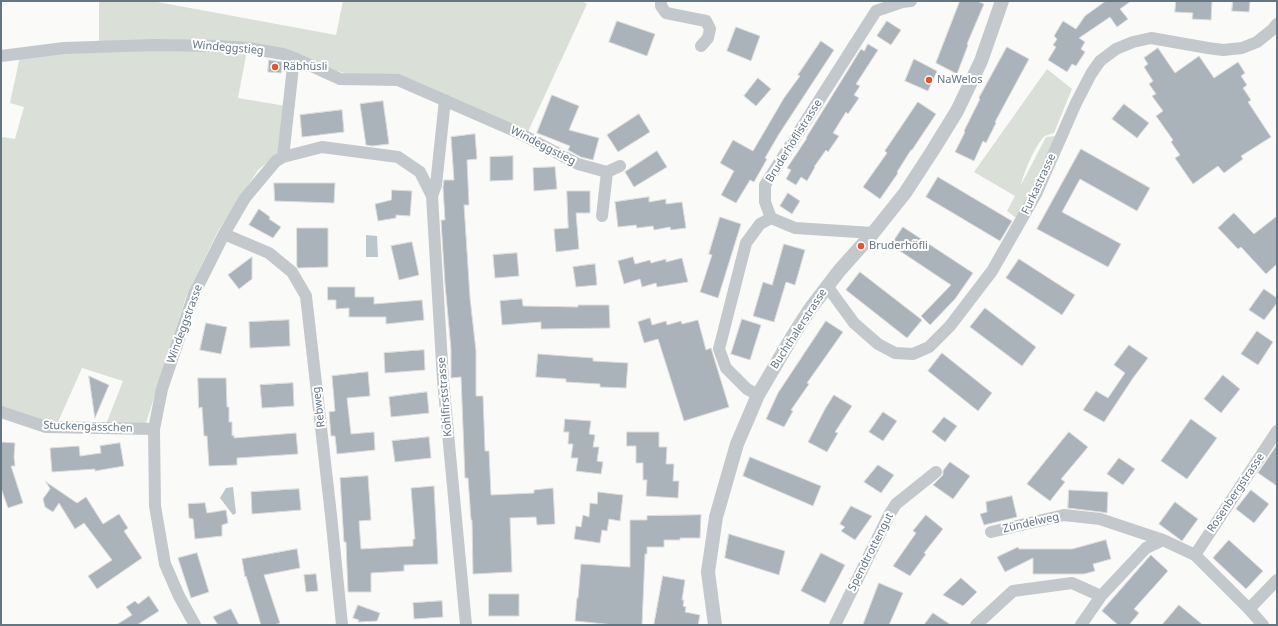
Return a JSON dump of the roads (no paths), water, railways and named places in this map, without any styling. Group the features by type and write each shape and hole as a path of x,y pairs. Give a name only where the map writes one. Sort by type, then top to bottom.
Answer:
{"street":[{"path":"661,1 661,6 666,13 706,21 710,29 708,38 702,46"},
{"name":"Bruderhöflistrasse","path":"771,218 765,202 766,185 876,10 902,2 911,1"},
{"name":"Buchthalerstrasse","path":"713,623 708,572 716,517 737,444 758,395 810,308 905,193 933,150 957,111 981,61 1002,1"},
{"name":"Furkastrasse","path":"827,286 854,323 878,344 894,353 913,354 929,347 950,326 992,271 1034,199 1076,103 1091,74 1100,61 1116,49 1134,42 1151,38 1223,50 1242,48 1257,42 1277,24"},
{"name":"Windeggstieg","path":"1,56 64,48 154,45 205,45 248,48 284,54 340,79 398,80 522,135 578,164 607,172"},
{"path":"283,157 294,58"},
{"path":"432,196 436,185 445,100"},
{"name":"Windeggstrasse","path":"195,625 179,596 165,564 154,506 154,429 162,389 194,294 224,234 245,198 276,161 283,157 322,147 398,158 420,172"},
{"path":"602,216 607,172 620,166"},
{"name":"Kohlfirststrasse","path":"420,172 432,196 443,380 466,625"},
{"path":"758,395 747,389 726,368 719,349 746,243 760,224 771,218 795,228 873,233"},
{"name":"Rebweg","path":"224,234 269,253 292,272 306,296 342,625"},
{"name":"Stuckengässchen","path":"1,412 46,427 154,429"},
{"name":"Rosenbergstrasse","path":"1194,555 1277,431"},
{"name":"Spendtrottengut","path":"835,625 889,515 896,504 936,472"},
{"name":"Zündelweg","path":"991,532 1064,515 1100,519 1163,540 1194,555 1249,609 1263,625"},
{"path":"1081,625 1101,596 1146,548 1163,540"},
{"path":"1249,609 1277,580"},
{"path":"976,625 1013,591 1072,583 1101,596"}],"place":[{"name":"Räbhüsli","path":"275,67"},
{"name":"NaWelos","path":"929,80"},
{"name":"Bruderhöfli","path":"861,246"}]}
